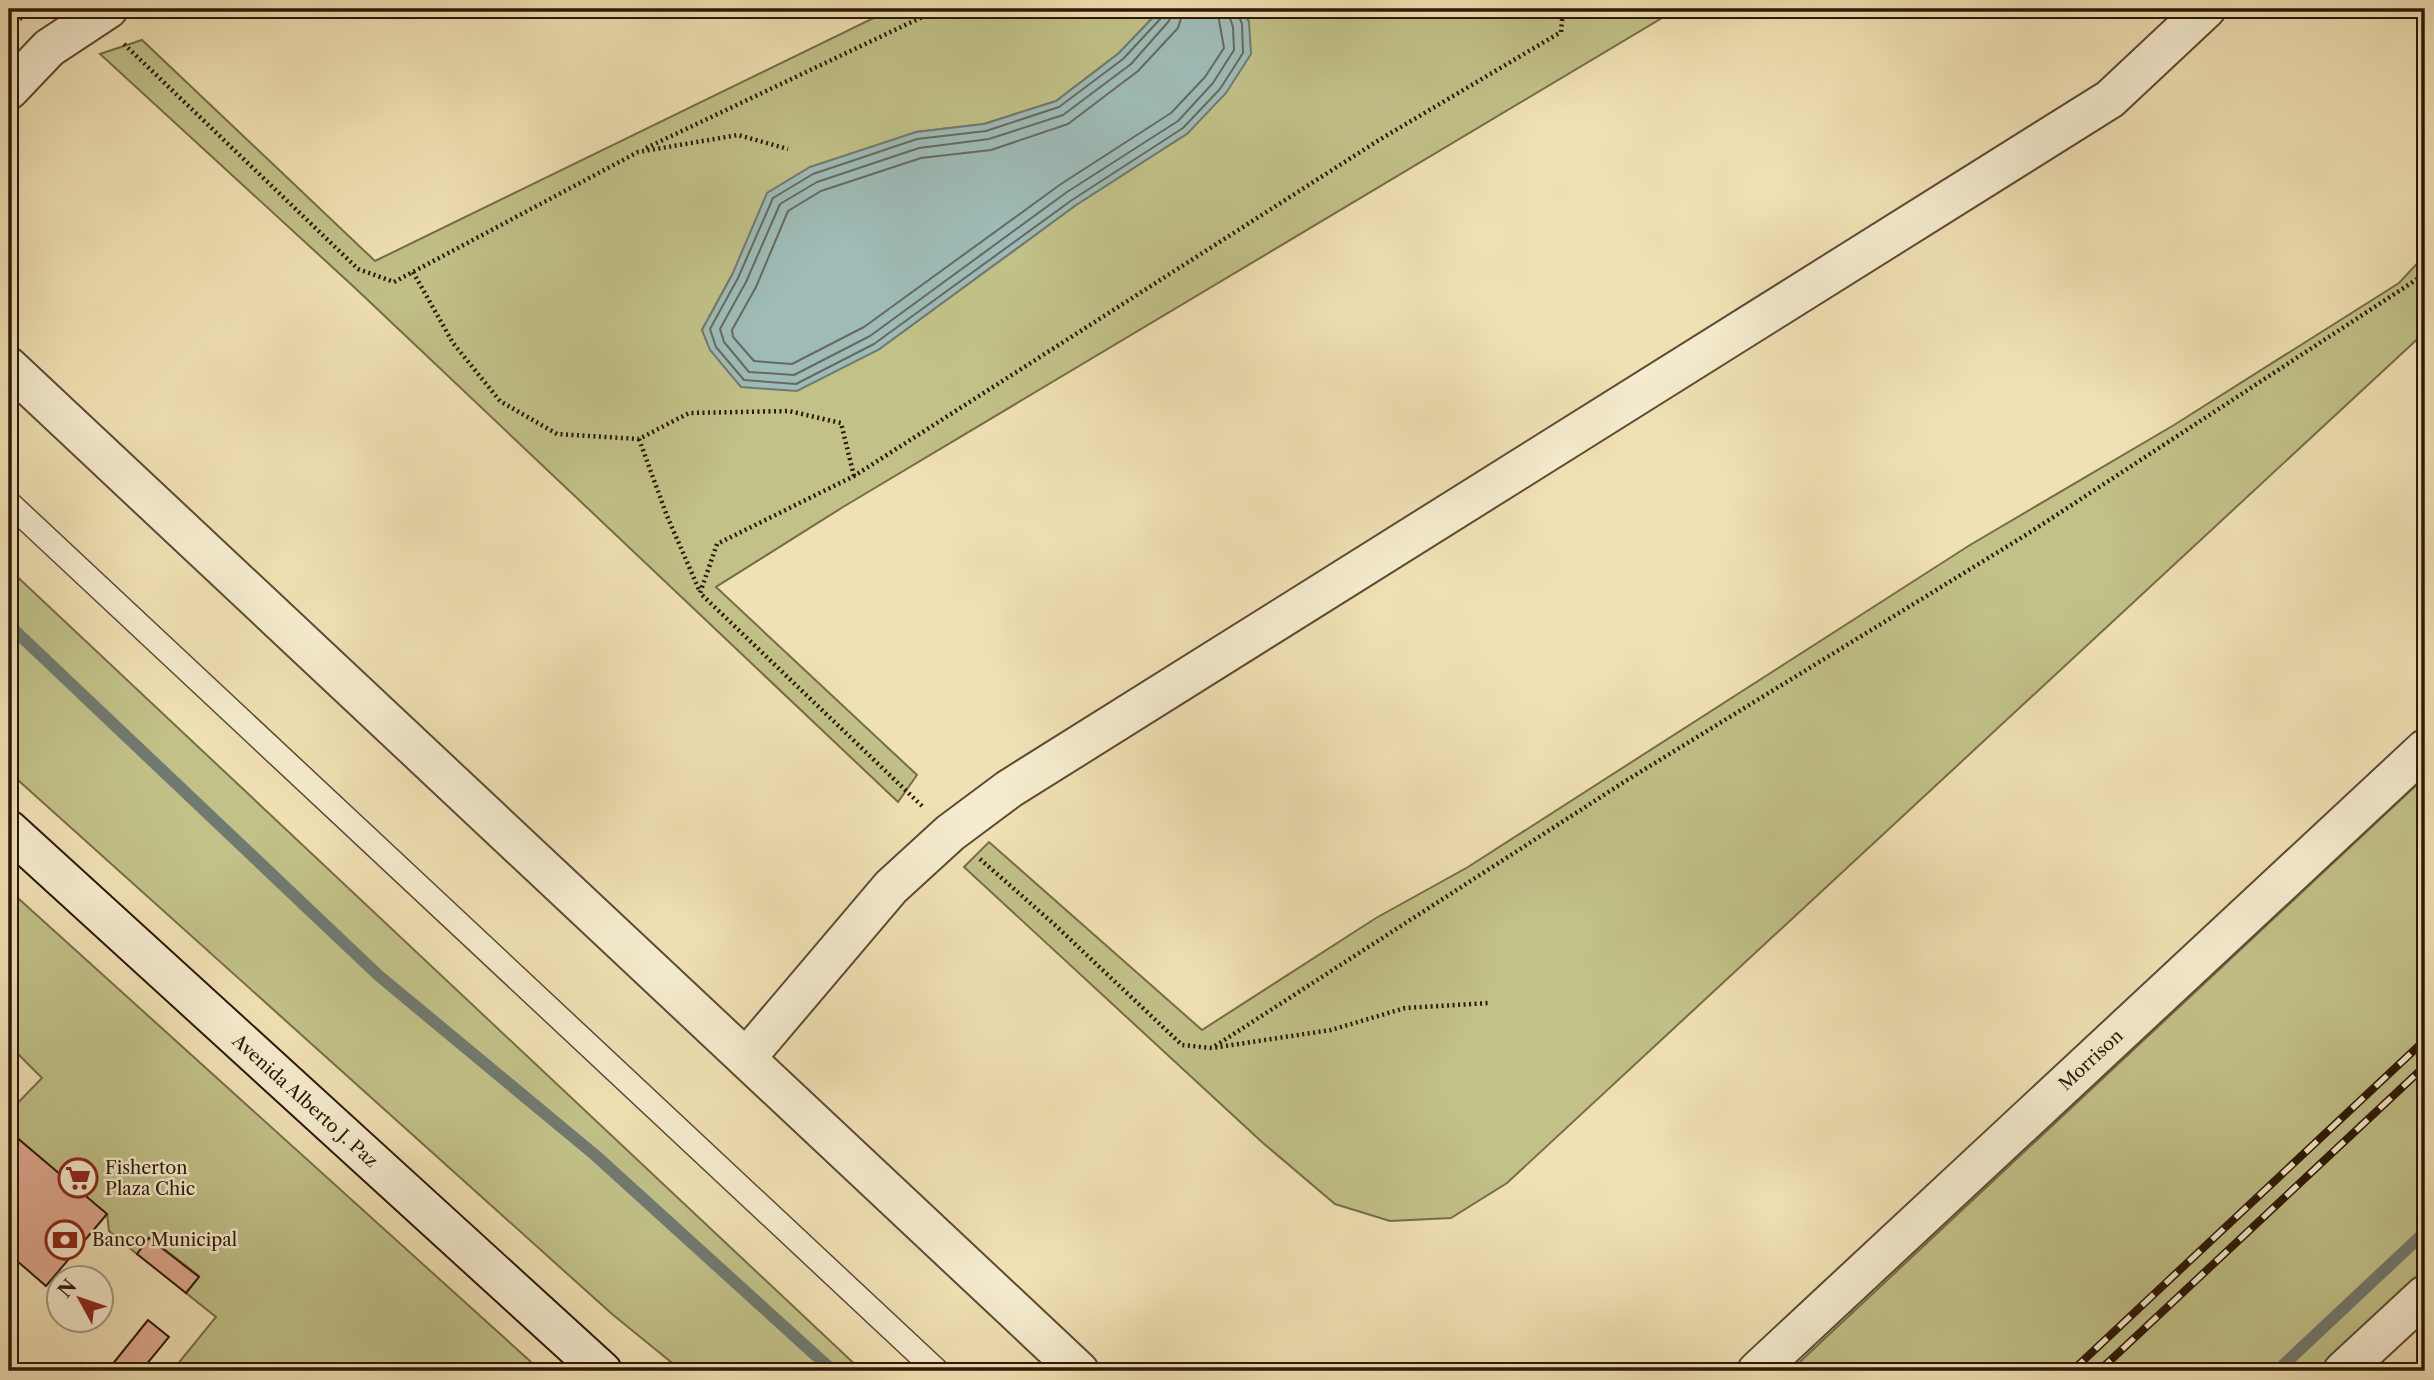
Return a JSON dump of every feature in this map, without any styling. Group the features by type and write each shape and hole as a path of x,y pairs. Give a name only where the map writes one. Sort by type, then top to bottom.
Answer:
{"street":[{"path":"746,1058 891,887 950,833 1009,789 2110,99 2206,9"},
{"path":"9,90 49,48 102,12"},
{"path":"9,367 1079,1371"},
{"name":"Morrison","path":"1757,1371 2425,750"},
{"name":"Avenida Alberto J. Paz","path":"9,830 602,1371"},
{"path":"2343,1371 2425,1295"}],"lane":[{"path":"9,503 937,1371"}],"path":[{"path":"102,12 358,269 394,282 638,152 939,9"},
{"path":"700,593 717,544 854,476 1379,141 1562,32 1563,9"},
{"path":"638,152 738,135 788,149"},
{"path":"413,272 453,343 500,401 557,434 639,439 688,413 789,411 841,423 854,476"},
{"path":"1212,1048 1624,782 2029,533 2425,274"},
{"path":"639,439 667,516 700,593 950,833 1055,925 1182,1045 1212,1048 1331,1030 1405,1008 1489,1003"}],"green space":[{"path":"892,9 1161,9 1119,53 1056,101 984,124 916,132 732,275 702,330 878,350 1076,205 1188,133 1249,22 1242,9 1677,9 843,507 716,587 917,775 898,802 354,287 100,54 142,40 375,261"},
{"path":"2425,255 2425,332 1507,1183 1451,1218 1390,1221 1335,1204 1263,1143 964,867 989,842 1202,1030 1376,918 1468,867 1970,545 2174,425 2399,283"},
{"path":"9,569 862,1371 682,1371 612,1314 9,772"},
{"path":"2425,777 2425,1295 2343,1371 1790,1371"},
{"path":"9,890 541,1371 288,1371 280,1364 274,1371 172,1371 216,1317 186,1293 199,1276 150,1238 137,1254 109,1231 107,1214 9,1131 9,1112 42,1078 9,1045"}],"water":[{"path":"1161,9 1242,9 1249,22 1251,54 1226,93 1188,133 1076,205 878,350 797,391 741,387 710,350 702,330 732,275 767,193 810,167 916,132 984,124 1056,101 1119,53"}],"building":[{"path":"9,1131 107,1214 65,1264 46,1264 46,1286 9,1254"},
{"path":"149,1238 199,1277 186,1293 137,1254"},
{"path":"148,1320 169,1337 141,1371 107,1371"},
{"path":"81,1363 91,1371 74,1371"}],"waterway":[{"path":"9,625 378,975 595,1155 833,1371"},
{"path":"2277,1371 2425,1232"}],"railway":[{"path":"2072,1371 2425,1040"},
{"path":"2099,1371 2425,1066"}],"place":[{"name":"Fisherton Plaza Chic","path":"78,1178"},
{"name":"Banco Municipal","path":"65,1240"}]}
